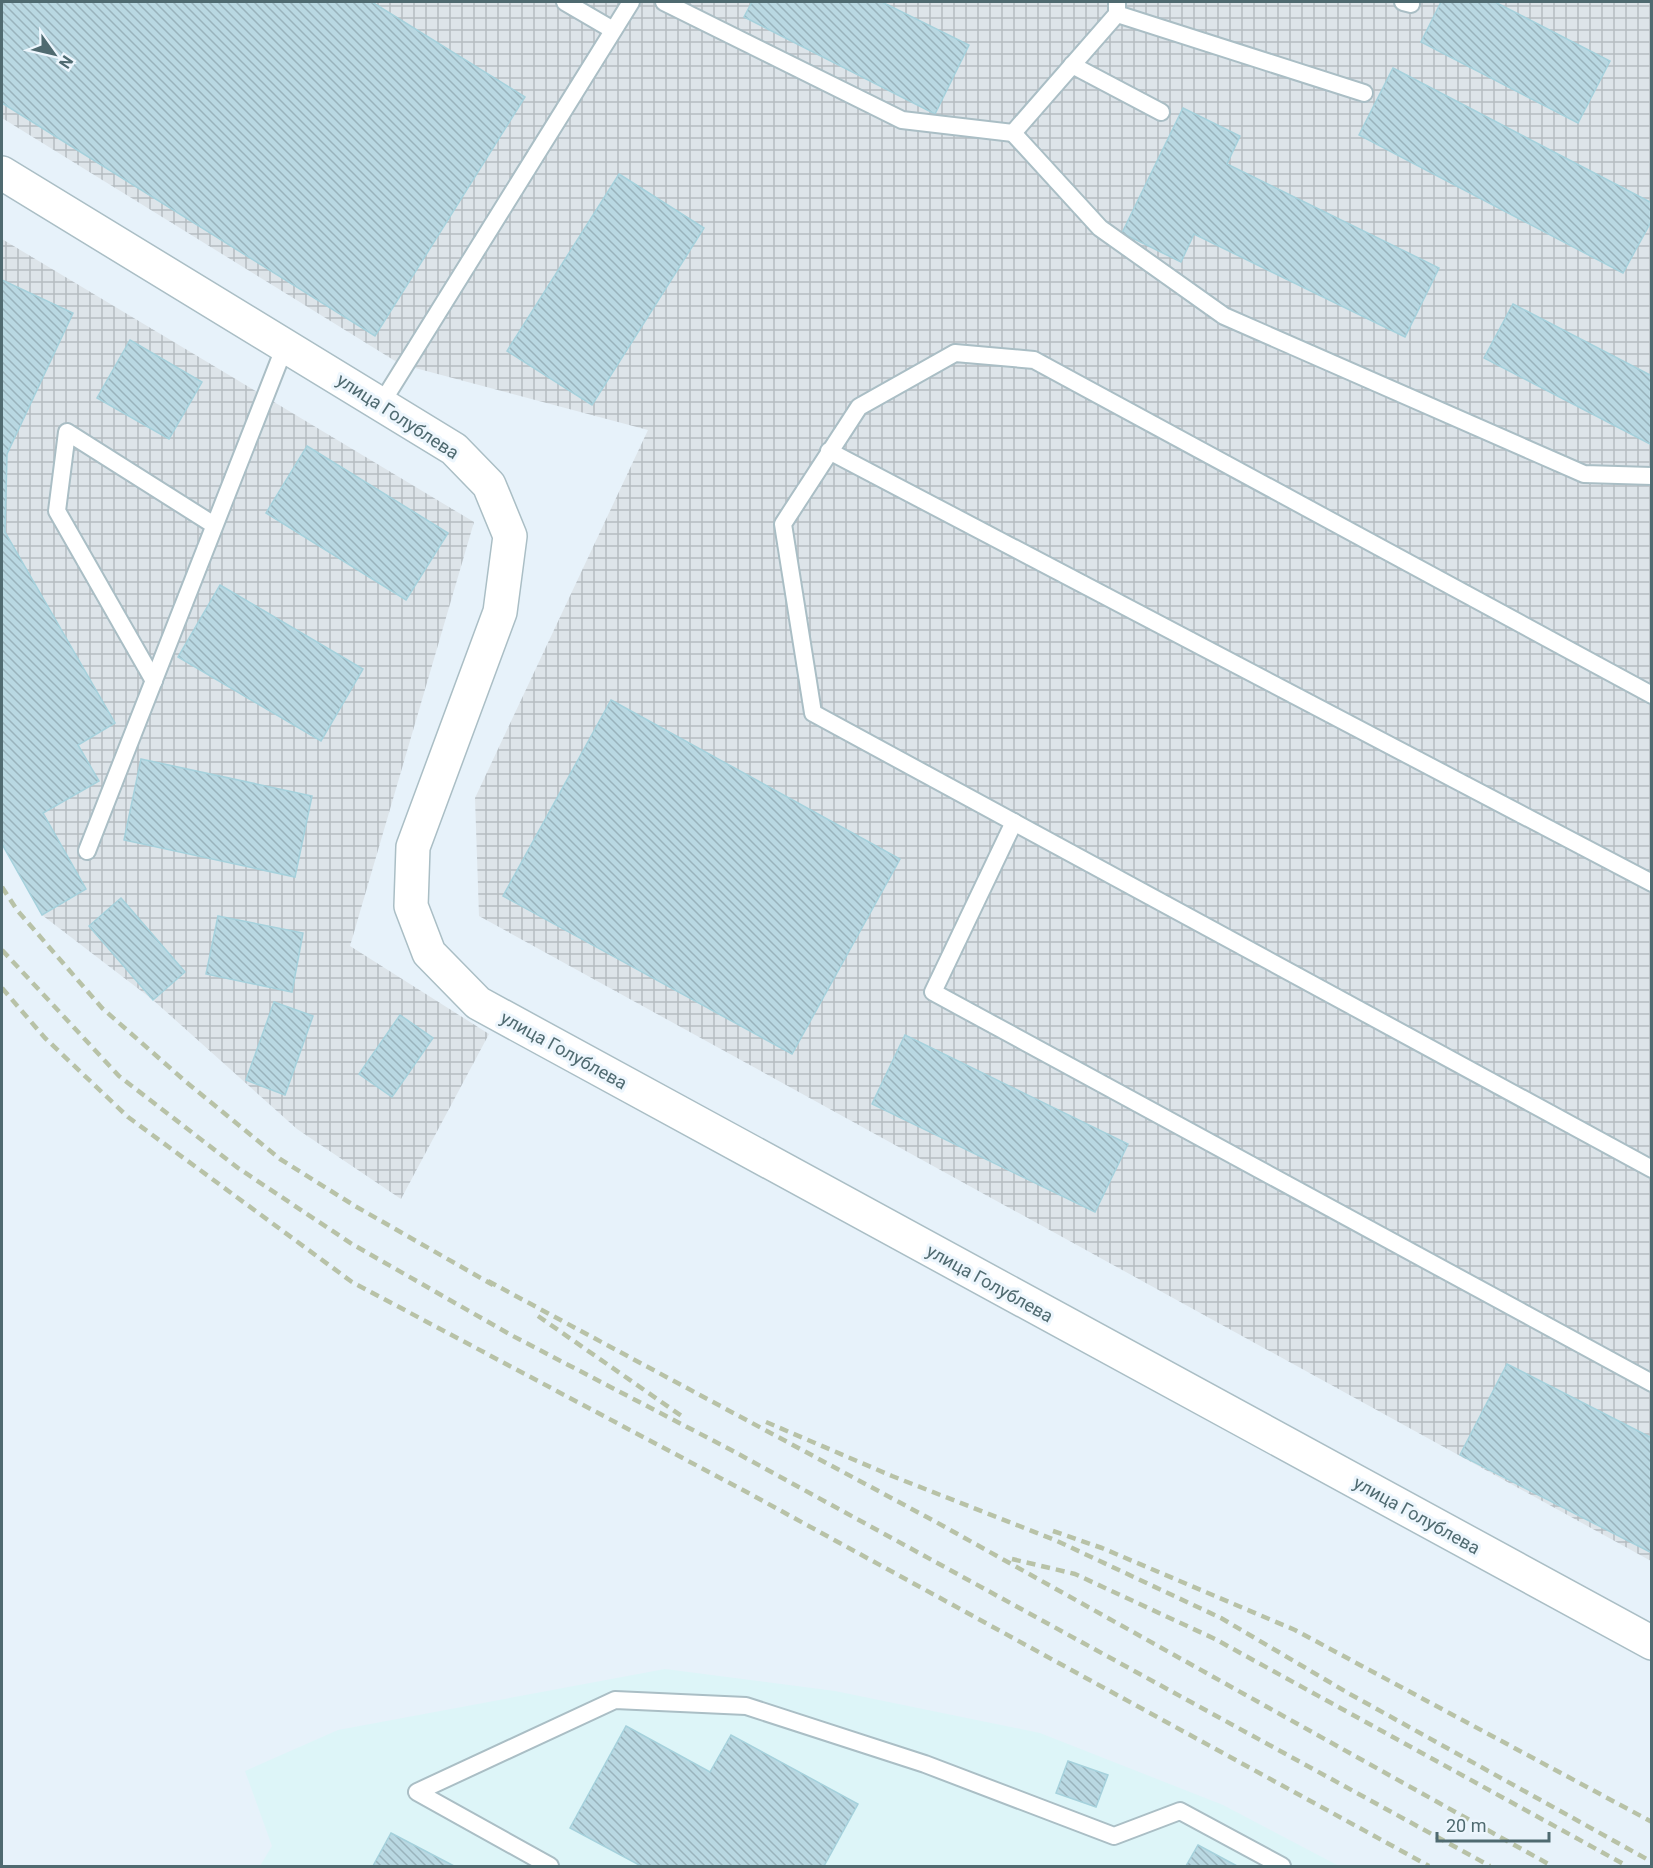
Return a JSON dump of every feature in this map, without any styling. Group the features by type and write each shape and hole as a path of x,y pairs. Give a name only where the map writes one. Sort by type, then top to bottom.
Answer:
{"street":[{"name":"улица Голублева","path":"2,173 454,449 489,485 510,536 500,612 413,847 411,906 429,953 478,1003 1652,1643"}],"lane":[{"path":"565,2 614,30"},
{"path":"381,404 631,2"},
{"path":"664,2 902,120 1013,133 1100,228 1224,316 1584,474 1652,476"},
{"path":"1013,133 1072,65 1117,8 1364,93"},
{"path":"1072,65 1161,112"},
{"path":"87,851 285,346"},
{"path":"1652,696 1034,360 955,353 859,407 783,524 813,713 1652,1168"},
{"path":"154,681 57,511 67,432 214,525"},
{"path":"830,451 1652,883"},
{"path":"1014,822 933,992 1652,1383"},
{"path":"550,1866 417,1792 615,1700 746,1706 925,1764 1114,1836 1180,1811 1282,1866"}],"shaded area":[{"path":"2,2 1651,2 1651,1561 479,916 475,798 648,430 400,364 2,118"},
{"path":"2,239 474,522 350,946 489,1034 401,1199 297,1129 153,1000 42,915 2,844"},
{"path":"665,1669 835,1691 1040,1733 1223,1805 1339,1866 260,1866 272,1846 245,1771 338,1730"}],"building":[{"path":"2,2 372,2 525,97 375,336 2,103"},
{"path":"752,2 882,2 969,45 935,114 744,17"},
{"path":"1441,2 1495,2 1610,61 1578,123 1421,42"},
{"path":"1393,68 1652,203 1652,220 1623,273 1359,135"},
{"path":"1183,108 1240,136 1227,164 1439,268 1405,337 1194,234 1181,262 1122,233"},
{"path":"619,174 704,228 592,405 507,351"},
{"path":"2,280 73,313 7,454 5,532 115,723 78,745 99,781 43,813 86,889 42,915 2,844"},
{"path":"1513,304 1652,376 1652,445 1484,358"},
{"path":"130,340 202,382 169,439 97,398"},
{"path":"307,446 448,533 406,600 266,513"},
{"path":"220,585 363,669 321,741 178,657"},
{"path":"611,700 900,859 792,1054 503,896"},
{"path":"141,759 312,796 295,877 124,840"},
{"path":"121,898 185,972 153,1000 89,926"},
{"path":"218,916 303,933 292,992 206,974"},
{"path":"274,1002 313,1016 285,1095 246,1080"},
{"path":"400,1015 433,1038 392,1097 359,1074"},
{"path":"905,1035 1128,1144 1095,1212 872,1104"},
{"path":"1507,1364 1652,1438 1652,1553 1460,1455"},
{"path":"626,1726 710,1772 731,1735 858,1804 824,1866 641,1866 570,1828"},
{"path":"1068,1761 1108,1775 1096,1807 1056,1793"},
{"path":"391,1833 454,1866 373,1866"},
{"path":"1198,1845 1237,1866 1186,1866"}],"railway":[{"path":"2,887 17,910 102,1008 185,1081 280,1159 355,1206 493,1285"},
{"path":"2,950 119,1076 238,1168 352,1244 511,1335 733,1451 1490,1866"},
{"path":"2,988 45,1038 128,1117 352,1282 754,1496 1429,1866"},
{"path":"488,1281 936,1522 1552,1866"},
{"path":"538,1316 683,1417"},
{"path":"766,1422 892,1476 1055,1540 1221,1618 1348,1693 1652,1862"},
{"path":"1053,1531 1102,1548 1295,1630 1652,1822"},
{"path":"1012,1559 1075,1574 1215,1639 1627,1866"}]}
